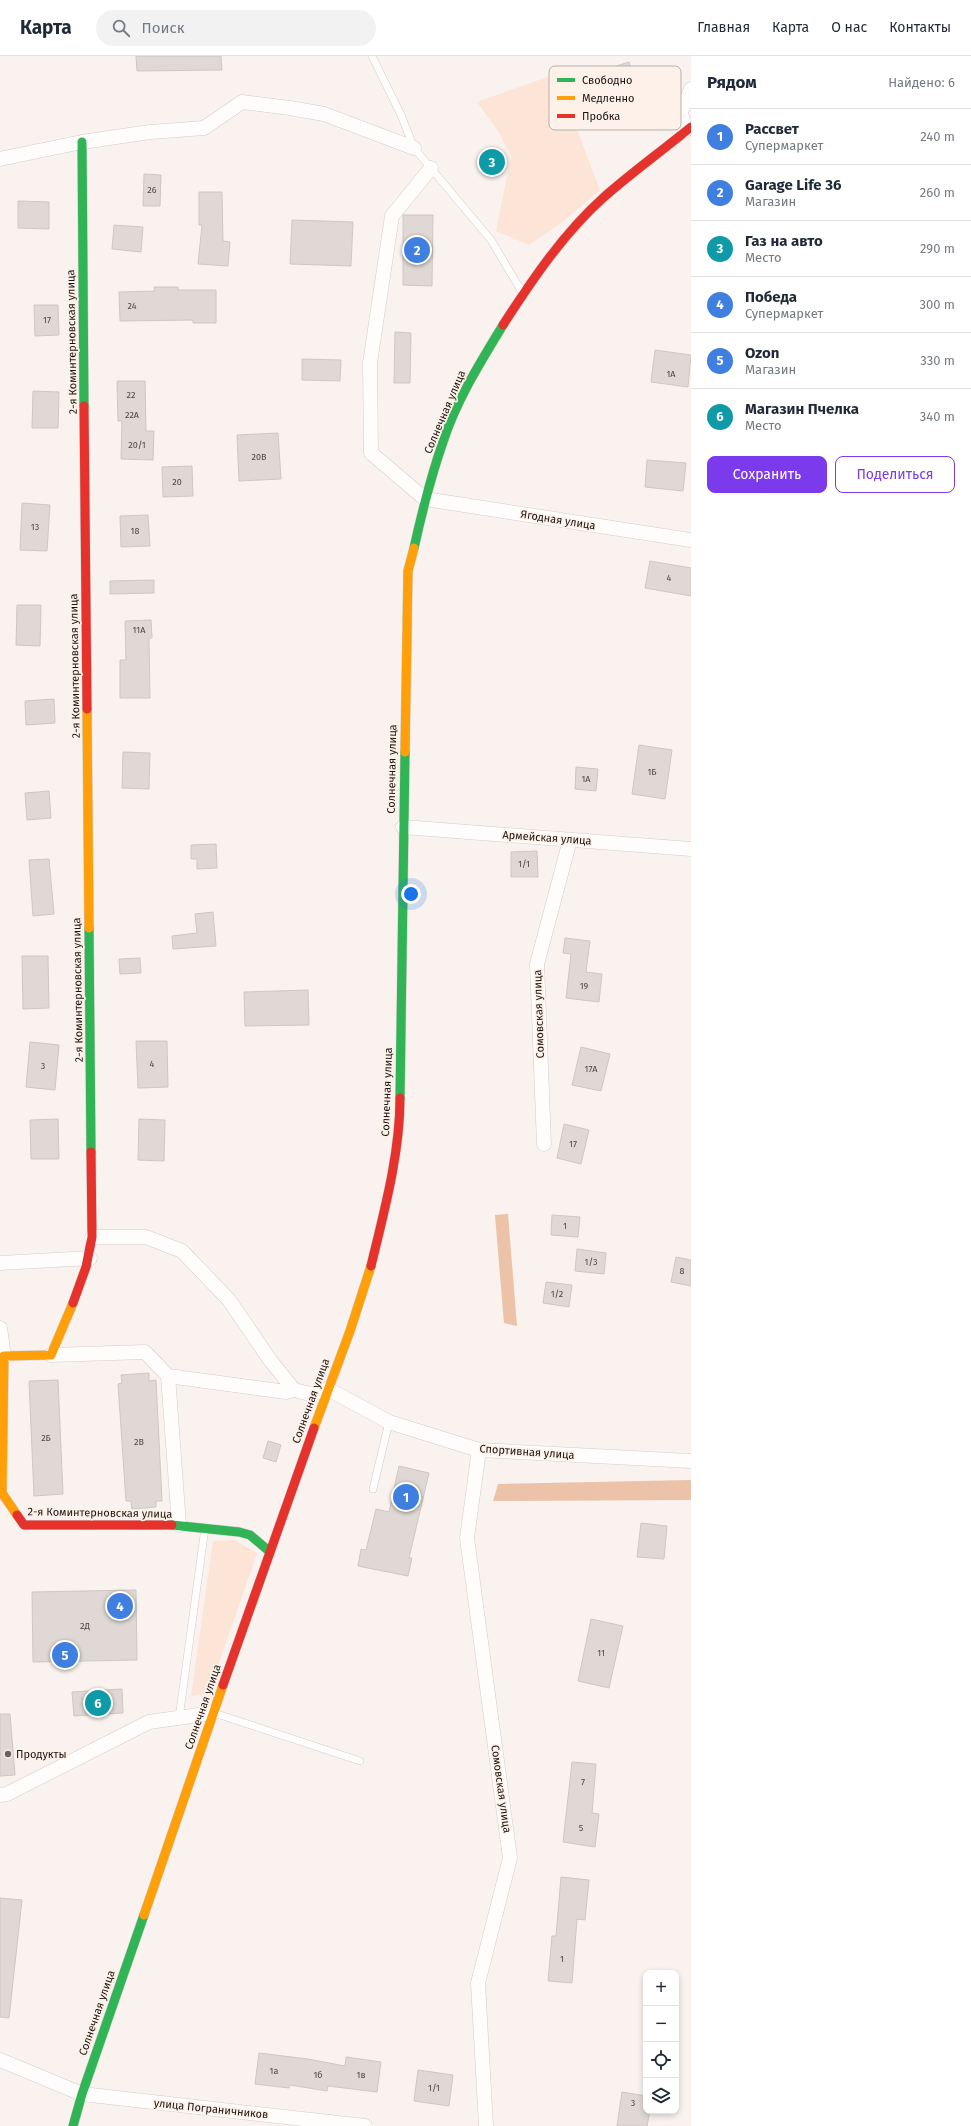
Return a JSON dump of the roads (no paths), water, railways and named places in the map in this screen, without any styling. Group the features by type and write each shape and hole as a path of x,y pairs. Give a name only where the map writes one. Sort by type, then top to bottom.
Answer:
{"street":[{"path":"688,129 681,112 691,89"},
{"path":"0,159 82,142 150,132 204,128 242,102 324,114 414,148"},
{"name":"Солнечная улица","path":"73,2126 82,2094 269,1551 350,1331 369,1273 381,1224 400,1125 403,827 408,571 425,498 443,440 476,369 523,294 565,237 587,214 632,173 688,129"},
{"name":"2-я Коминтерновская улица","path":"51,1355 90,1258 92,1237 82,142"},
{"path":"425,498 371,453 370,363 392,216 431,168"},
{"name":"Ягодная улица","path":"425,498 691,540"},
{"name":"Армейская улица","path":"403,827 691,849"},
{"name":"Сомовская улица","path":"544,1144 537,964 570,840"},
{"path":"92,1237 146,1237 182,1251 228,1300 270,1360 294,1390"},
{"path":"0,1263 90,1258"},
{"path":"0,1328 4,1356 145,1352 168,1376 286,1392 294,1390 310,1394 328,1389"},
{"name":"2-я Коминтерновская улица","path":"4,1356 2,1493 24,1525 179,1525 250,1535 269,1551"},
{"path":"168,1376 179,1525"},
{"name":"Спортивная улица","path":"328,1389 389,1422 479,1450 691,1461"},
{"name":"Сомовская улица","path":"479,1450 467,1538 510,1858 478,1983 486,2126"},
{"path":"0,1795 7,1794 149,1722 213,1713"},
{"name":"улица Пограничников","path":"0,2060 82,2094 365,2126"}],"lane":[{"path":"372,56 401,115 414,148 491,240 523,294"},
{"path":"373,1489 389,1422"},
{"path":"179,1718 205,1528"},
{"path":"213,1713 360,1761"}],"place":[{"name":"Газ на авто","path":"492,162"},
{"name":"Garage Life 36","path":"417,250"},
{"name":"Рассвет","path":"406,1497"},
{"name":"Победа","path":"120,1606"},
{"name":"Ozon","path":"65,1655"},
{"name":"Магазин Пчелка","path":"98,1703"},
{"name":"Продукты","path":"8,1754"}]}
